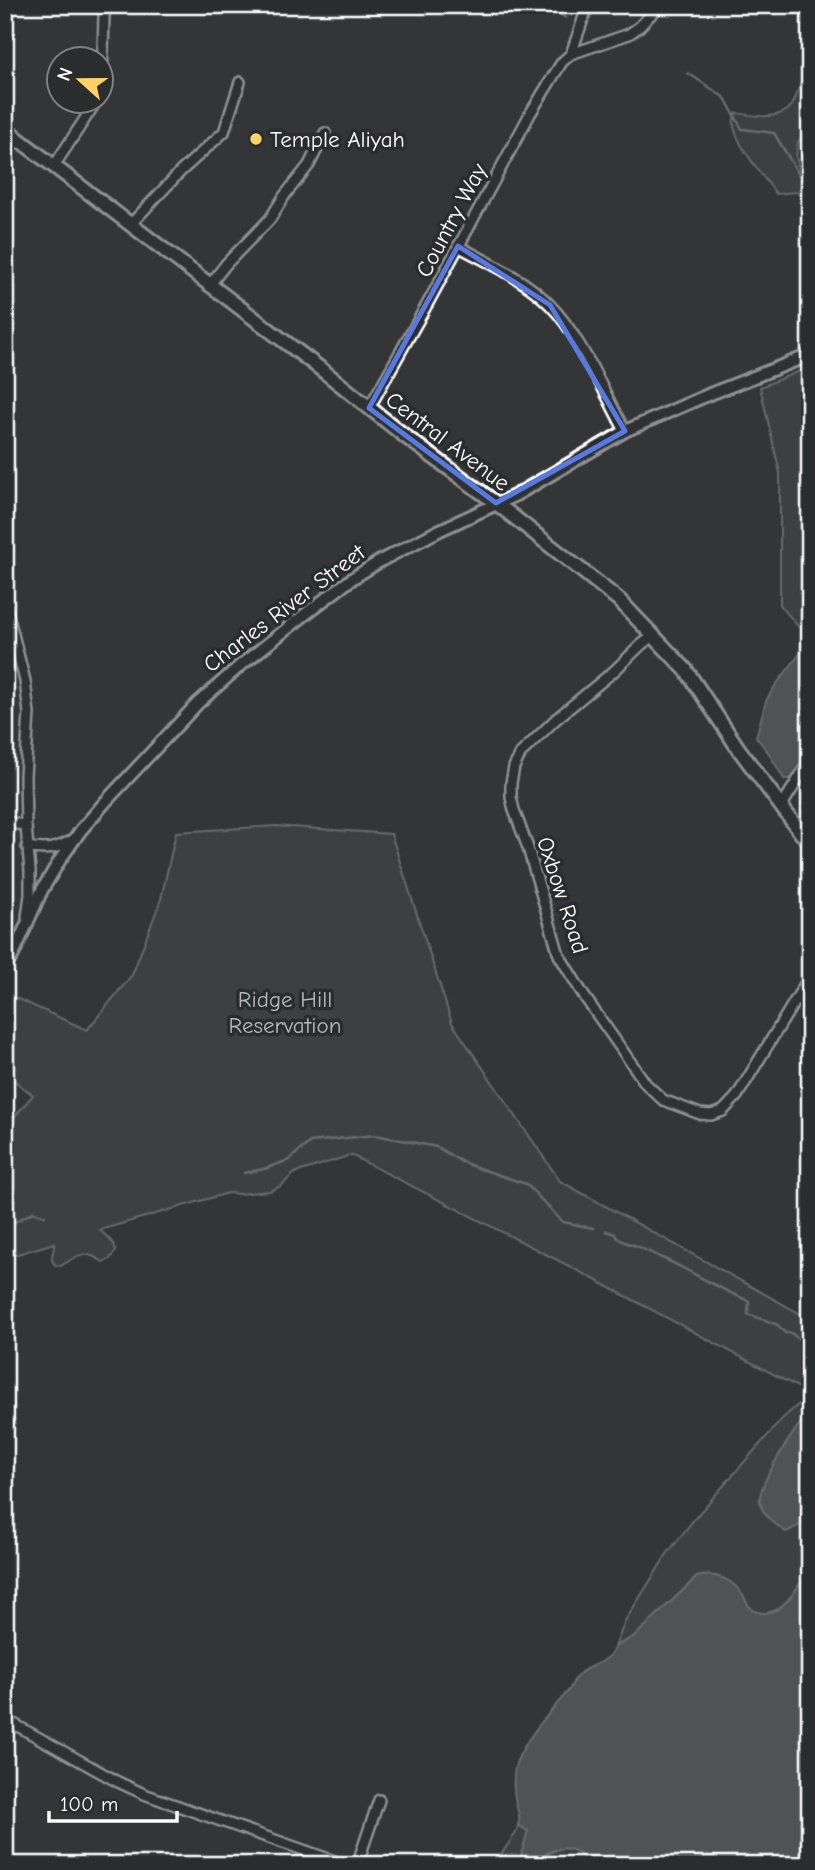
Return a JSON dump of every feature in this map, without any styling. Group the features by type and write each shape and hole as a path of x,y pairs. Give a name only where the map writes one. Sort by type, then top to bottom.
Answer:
{"main road":[{"name":"Central Avenue","path":"5,129 619,600 686,670 738,748 810,842"}],"street":[{"path":"103,46 107,5"},
{"name":"Country Way","path":"369,408 530,114 562,62 571,54 588,5"},
{"path":"571,54 629,34 660,5"},
{"path":"130,225 181,171 224,132 240,82"},
{"path":"54,166 87,116"},
{"path":"209,286 226,264 270,219 309,165 326,133"},
{"path":"5,146 10,143 24,143"},
{"path":"458,246 508,274 550,305 581,349 625,431"},
{"name":"Charles River Street","path":"5,967 42,890 74,840 107,800 198,703 269,642 347,582 382,560 516,495 625,431 699,398 810,355"},
{"path":"5,603 29,713 25,776 30,895 27,923"},
{"name":"Oxbow Road","path":"654,635 556,719 521,753 514,767 510,783 514,810 528,848 559,955 584,996 646,1084 663,1100 710,1115 723,1111 737,1096 810,976"},
{"path":"781,807 810,760"},
{"path":"5,821 26,826"},
{"path":"27,847 56,849 74,840"},
{"path":"5,1719 144,1794 346,1865"},
{"path":"357,1865 379,1800"}],"highlighted area":[{"path":"458,246 550,305 625,431 496,503 369,408"}],"green space":[{"path":"803,78 810,78 810,127 798,142 796,156 801,177 810,189 810,209 797,192 776,194 740,142 734,120 737,113 767,116 787,110 794,102"},
{"path":"810,367 810,619 801,630 780,605 780,473 760,387"},
{"name":"Ridge Hill Reservation","path":"276,826 391,834 452,1023 560,1181 810,1319 810,1412 773,1465 798,1526 810,1515 811,1566 794,1592 776,1610 761,1613 753,1610 738,1591 723,1579 697,1577 635,1636 615,1647 625,1621 667,1554 695,1518 807,1392 351,1155 295,1173 281,1186 270,1191 228,1193 100,1230 114,1244 116,1251 109,1260 103,1262 86,1254 61,1266 55,1265 52,1257 54,1243 5,1258 5,1128 33,1095 5,1074 5,993 87,1030 132,975 161,899 176,832"},
{"path":"518,1825 528,1831 520,1865 494,1865 517,1831"},
{"path":"562,1847 574,1850 584,1857 578,1865 525,1865"}],"shaded area":[{"path":"810,641 810,754 793,779 784,779 756,737 766,701"},
{"path":"810,1412 810,1515 786,1532 764,1512 760,1495 779,1456"},
{"path":"810,1570 810,1865 595,1865 594,1861 567,1848 554,1850 520,1865 528,1831 518,1825 515,1766 527,1742 569,1690 574,1679 581,1672 607,1658 615,1647 635,1636 697,1577 711,1575 724,1578 740,1591 751,1609 765,1613 777,1610 787,1601"}],"waterway":[{"path":"546,5 566,18"},
{"path":"688,73 725,98 742,129 774,133 810,193"},
{"path":"244,1173 289,1160 310,1142 375,1135 437,1147 472,1166 526,1184 563,1222 593,1228"},
{"path":"5,1224 15,1222 33,1212 45,1216"},
{"path":"606,1231 615,1234 623,1242 639,1247 749,1301 748,1314 778,1325 785,1333 791,1333 810,1345"}],"place":[{"name":"Temple Aliyah","path":"256,139"}]}
